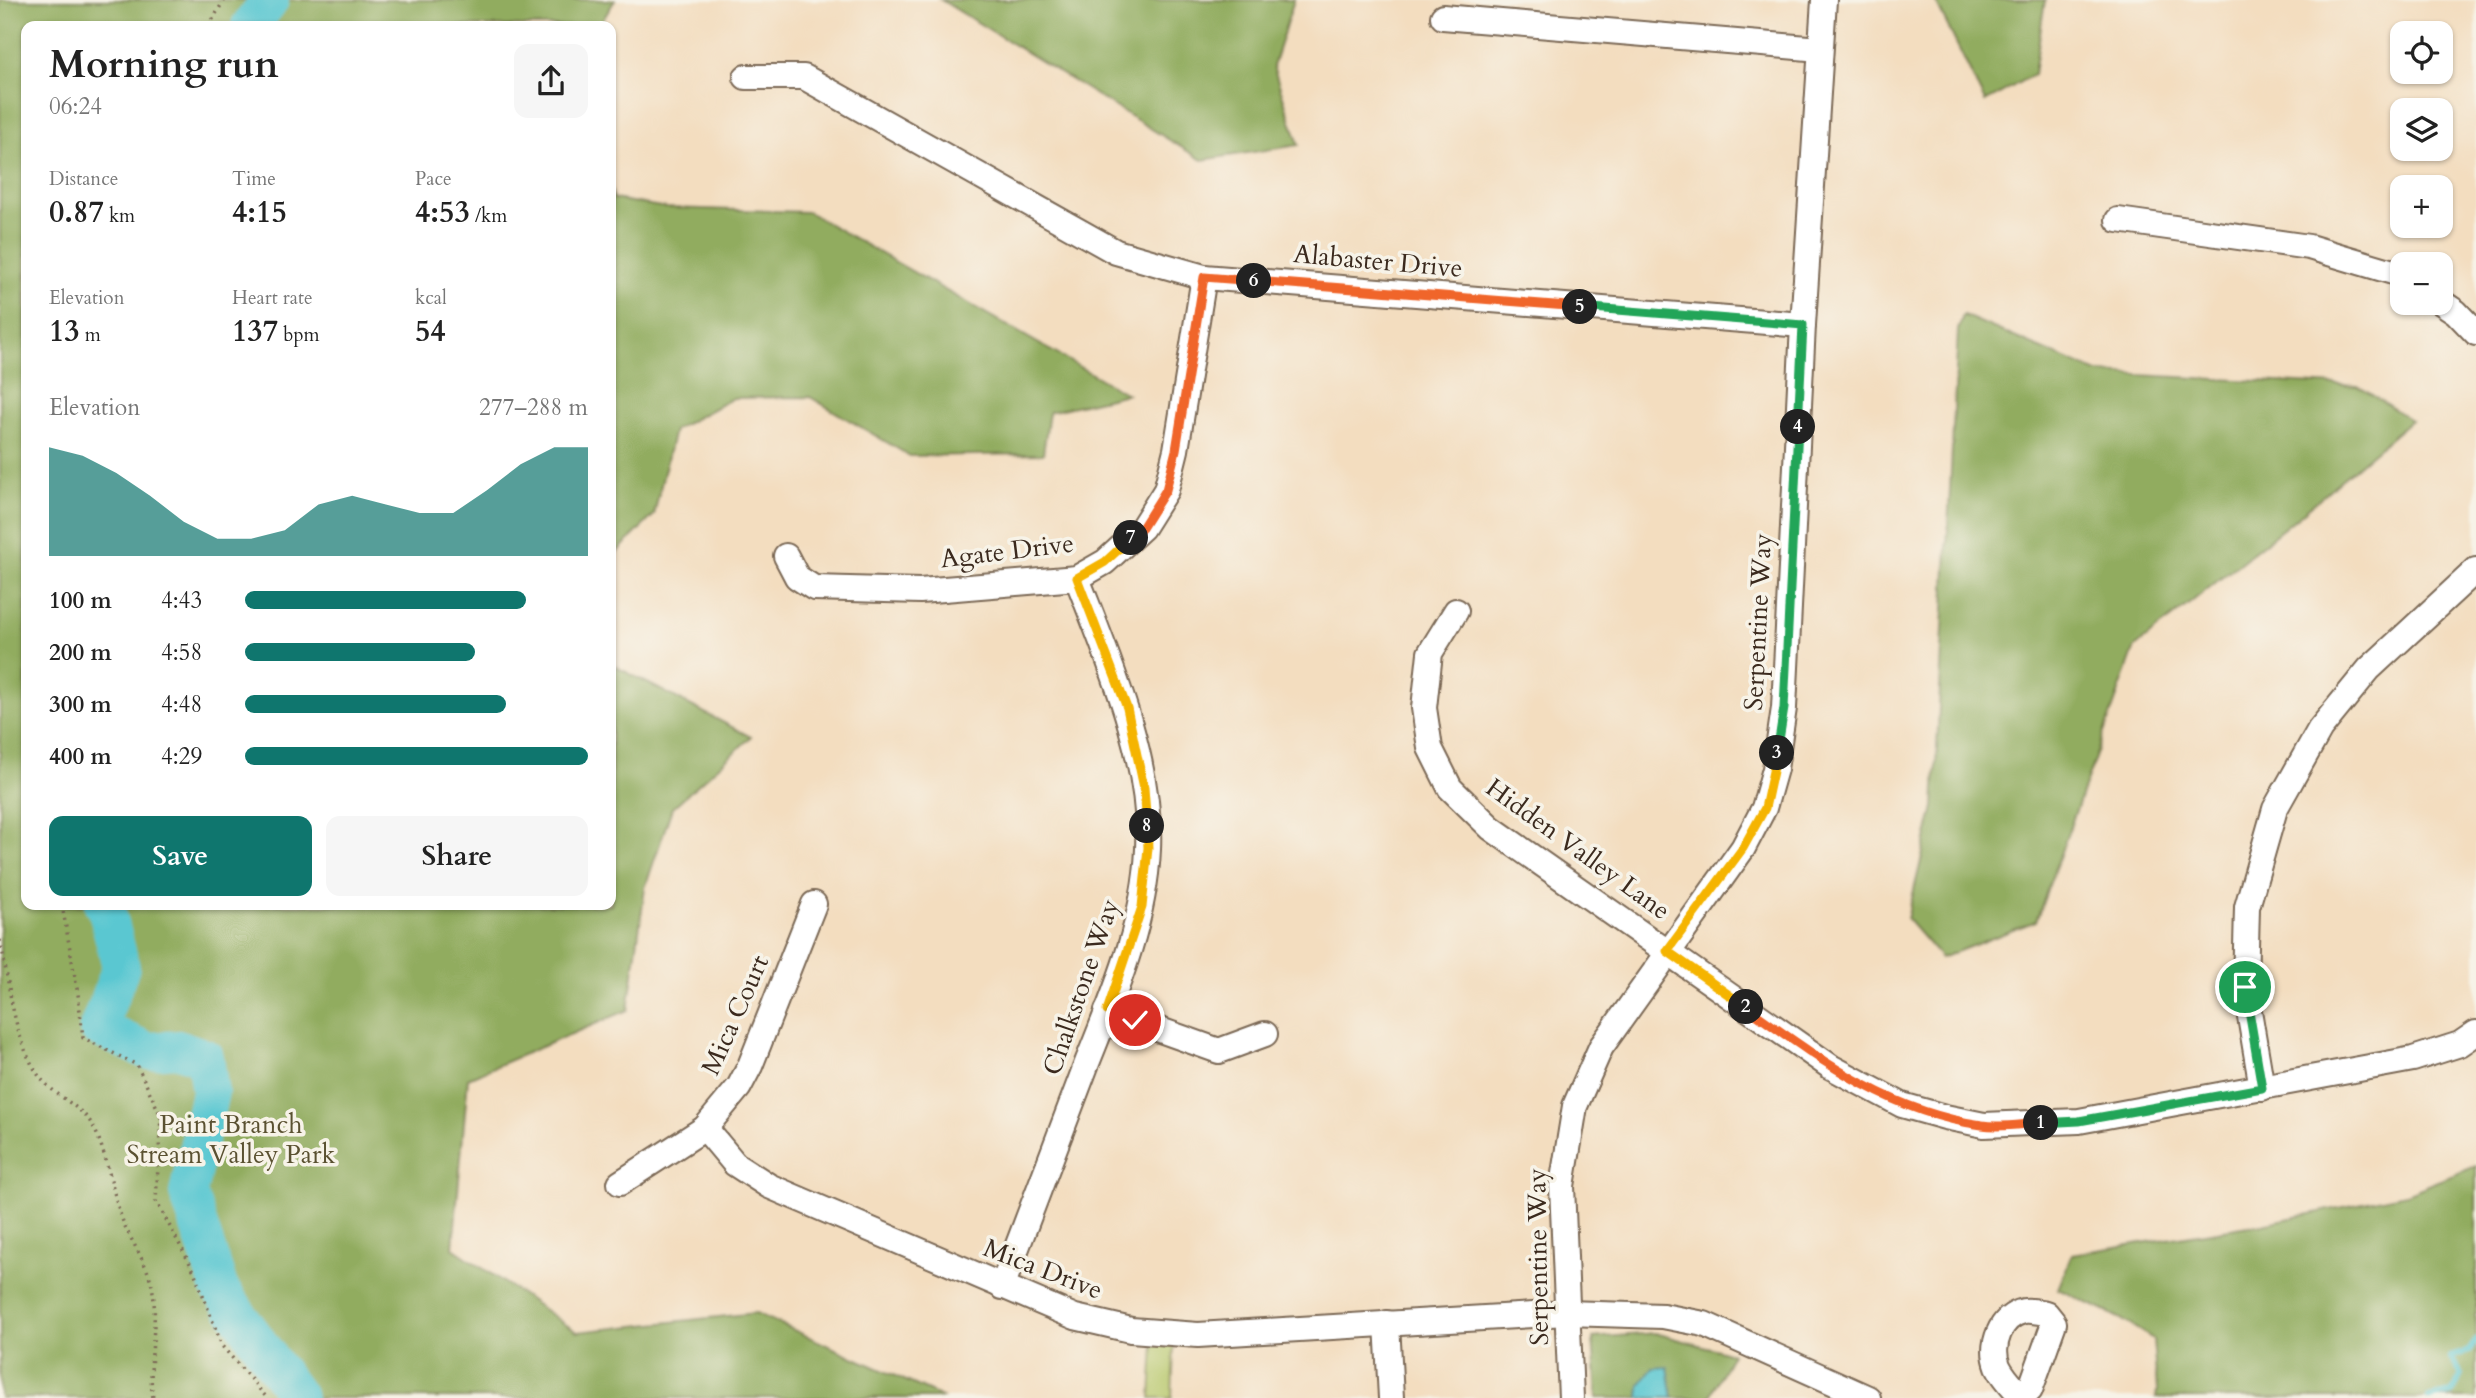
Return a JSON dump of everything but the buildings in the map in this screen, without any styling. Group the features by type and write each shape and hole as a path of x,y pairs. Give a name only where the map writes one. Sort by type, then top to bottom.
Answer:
{"street":[{"name":"Serpentine Way","path":"1571,1398 1562,1186 1575,1106 1601,1047 1743,848 1765,808 1775,769 1784,708 1803,325 1824,0"},
{"path":"1443,18 1820,49"},
{"name":"Alabaster Drive","path":"746,77 804,77 1116,252 1204,277 1803,325"},
{"path":"2118,220 2309,247 2390,271"},
{"name":"Agate Drive","path":"786,556 797,577 814,588 920,591 1077,578 1105,562 1142,528 1166,490 1176,450 1204,277"},
{"path":"2453,310 2476,333"},
{"path":"2262,1088 2245,987 2247,907 2275,809 2320,729 2370,669 2476,570"},
{"name":"Chalkstone Way","path":"1002,1287 1107,1011 1142,907 1148,848 1144,788 1127,708 1077,578"},
{"name":"Hidden Valley Lane","path":"1456,611 1430,653 1424,708 1430,748 1450,788 1491,828 1831,1067 1902,1105 1984,1125 2079,1121 2413,1059 2460,1044 2476,1033"},
{"name":"Mica Court","path":"621,1183 705,1128 739,1087 750,1066 814,904"},
{"path":"1107,1011 1219,1051 1265,1034"},
{"name":"Mica Drive","path":"705,1128 735,1164 769,1186 1075,1317 1131,1330 1198,1335 1566,1313 1663,1316 1704,1324 1868,1398"},
{"path":"1387,1323 1391,1398"}],"path":[{"path":"212,21 224,0"},
{"path":"63,910 83,1038 137,1065 160,1116 156,1201 194,1271 222,1346 267,1398"},
{"path":"0,940 18,1030 28,1055 44,1082 79,1110 96,1131 122,1219 153,1288 154,1325 150,1380 153,1398"}],"green space":[{"name":"Paint Branch Stream Valley Park","path":"0,0 615,0 602,21 21,21 21,910 616,910 616,667 751,737 672,808 645,888 628,1010 468,1078 453,1248 577,1332 756,1313 944,1398 0,1398"},
{"path":"941,0 1294,0 1273,66 1299,145 1202,160"},
{"path":"1935,0 2045,0 2034,74 1985,102"},
{"path":"616,199 667,208 808,212 1127,394 1049,412 1043,454 910,456 810,397 733,398 674,430 654,515 616,553"},
{"path":"1963,315 2098,373 2358,386 2411,420 2300,515 2135,647 2036,921 1941,958 1907,919 1934,807 1958,330"},
{"path":"2476,1166 2476,1398 2156,1398 2153,1339 2119,1318 2058,1289 2072,1254 2262,1224 2406,1194"},
{"path":"1655,1333 1732,1354 1709,1398 1597,1398 1593,1338"},
{"path":"1154,1344 1174,1345 1172,1398 1151,1398"}],"water":[{"path":"1668,1367 1673,1398 1639,1398 1640,1385 1653,1368"}],"waterway":[{"path":"254,21 270,0"},
{"path":"106,910 121,967 98,1028 148,1051 180,1049 205,1058 210,1092 188,1193 220,1289 298,1398"},
{"path":"2429,1398 2452,1393 2462,1375 2450,1357 2469,1351 2476,1341"}],"route":[{"path":"1135,1020 1107,1011 1142,907 1148,848 1144,788 1127,708 1077,578 1105,562 1142,528 1166,490 1176,450 1204,277 1803,325 1784,708 1775,769 1765,808 1743,848 1667,951 1831,1067 1902,1105 1984,1125 2079,1121 2262,1088 2245,987"}]}
